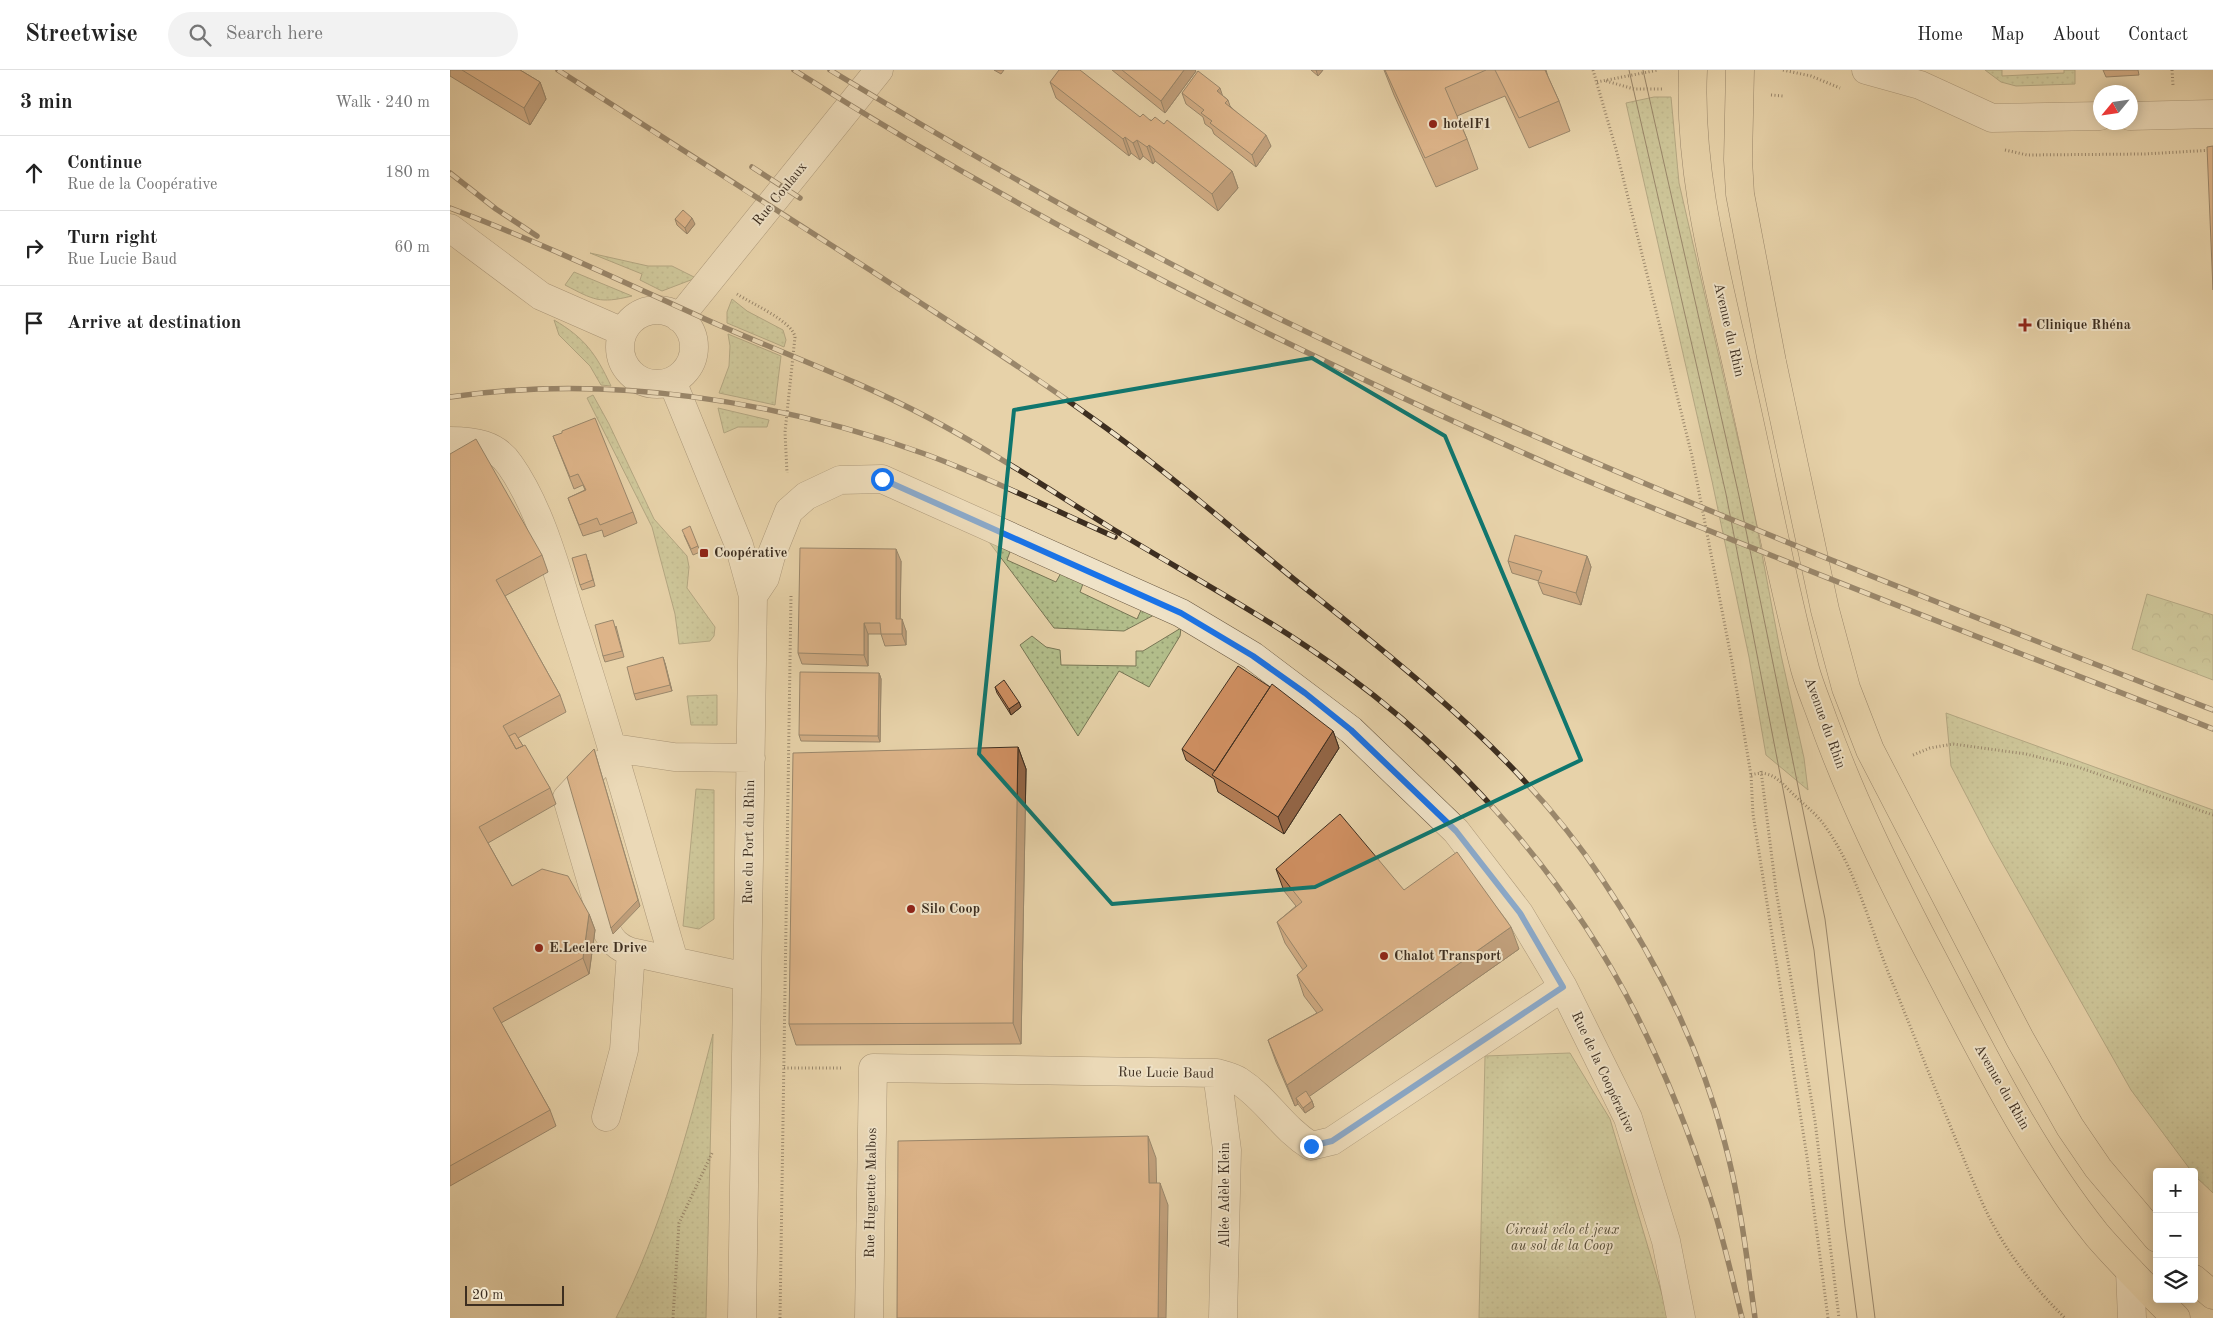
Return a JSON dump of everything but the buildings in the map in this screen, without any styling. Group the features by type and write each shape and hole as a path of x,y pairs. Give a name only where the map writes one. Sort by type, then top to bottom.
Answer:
{"main road":[{"name":"Avenue du Rhin","path":"1693,70 1692,90 1698,177 1714,268 1806,672 1830,741 1853,796 1903,902 1979,1047 2060,1183 2097,1234 2153,1295"},
{"path":"1740,70 1738,160 1740,194 1772,362 1825,610 1846,688 1870,750 2020,1039 2070,1127 2104,1175 2153,1233"},
{"path":"2198,1282 2213,1295"},
{"name":"Avenue du Rhin","path":"2161,1303 2176,1318"}],"street":[{"name":"Rue Coulaux","path":"679,318 879,70"},
{"path":"1866,70 1913,77 1992,118 2093,116"},
{"path":"2138,116 2213,114"},
{"path":"450,228 541,296 623,332"},
{"path":"664,311 679,318 690,330 693,352 690,363 684,372 672,381 649,384 638,380 626,369 620,354 620,337 628,322 642,313 664,311"},
{"name":"Rue du Port du Rhin","path":"672,381 739,545 753,596 742,1318"},
{"path":"450,442 468,441 492,446 510,464 528,496 549,548 613,848 611,940 619,948 631,952 747,977"},
{"name":"Rue de la Coopérative","path":"789,510 806,496 840,480 882,479 1181,613 1253,656 1351,730 1456,831 1520,913 1563,987 1628,1118 1666,1241 1681,1318"},
{"path":"753,596 765,578 771,556 789,510"},
{"path":"613,848 674,757 751,758"},
{"path":"613,848 674,961"},
{"path":"606,1117 624,1050 631,952"},
{"name":"Rue Lucie Baud","path":"874,1068 1217,1073 1237,1079 1255,1093 1294,1136 1311,1146 1332,1141 1563,987"},
{"name":"Rue Huguette Malbos","path":"869,1318 874,1068"},
{"name":"Allée Adèle Klein","path":"1217,1073 1227,1150 1223,1318"},
{"path":"2130,1271 2132,1318"}],"path":[{"path":"1593,70 1692,456 1751,775 1753,814 1806,1157 1828,1318"},
{"path":"1597,82 1658,70"},
{"path":"2145,154 2213,150"},
{"path":"731,290 766,313 786,323 794,330 795,338 785,432 789,510"},
{"path":"780,1318 791,588"},
{"path":"1913,755 1930,748 1953,744 2026,754 2078,767 2213,814"},
{"path":"1751,775 1761,771 1767,772 1782,783 1822,822 1860,894 1873,924 1886,967 1979,1196 2023,1272 2065,1318"},
{"path":"1761,771 1776,890 1815,1121 1839,1318"},
{"path":"784,1068 874,1068"},
{"path":"672,1318 679,1223 716,1145"}],"highlighted area":[{"path":"1312,358 1445,436 1581,760 1315,887 1112,904 979,754 1014,410"}],"green space":[{"path":"1985,70 2002,70 2002,76 2064,73 2064,70 2075,70 2075,84 2016,86 2001,82"},
{"path":"1654,97 1671,97 1679,183 1751,496 1781,655 1804,758 1808,790 1766,755 1749,657 1712,481 1626,103"},
{"path":"590,253 648,266 672,266 696,278 662,291 640,280 642,274"},
{"path":"574,272 632,296 612,300 590,297 565,285"},
{"path":"732,299 747,311 783,330 786,340 784,347 727,323 727,312"},
{"path":"554,320 582,340 595,356 611,386 601,385 590,366 559,335"},
{"path":"728,334 781,356 775,405 719,393 729,366 730,346"},
{"path":"593,395 609,424 654,519 687,556 689,567 687,588 715,627 714,636 710,641 679,644 675,614 652,527 587,398"},
{"path":"718,408 769,420 767,427 738,427 724,433"},
{"path":"986,538 1011,549 1007,560 1056,582 1062,571 1084,581 1080,592 1137,619 1142,608 1154,615 1124,631 1054,628"},
{"path":"2147,594 2213,615 2213,680 2132,649"},
{"path":"1181,628 1180,636 1149,687 1119,671 1078,736 1020,645 1032,636 1046,647 1060,650 1061,665 1136,666 1136,651 1143,651"},
{"path":"717,695 717,725 691,725 687,696"},
{"path":"1946,713 2213,810 2213,1193 2198,1179 2198,1168 2189,1168 2131,1090 1990,841 1951,766"},
{"path":"696,789 714,790 714,919 699,929 683,926"},
{"path":"713,1034 706,1318 616,1318 647,1250 672,1179"},
{"name":"Circuit vélo et jeux au sol de la Coop","path":"1570,1053 1610,1119 1669,1318 1479,1318 1485,1056"}],"tram line":[{"path":"1629,70 1726,494 1814,950 1857,1318"},
{"path":"1643,70 1739,496 1825,919 1875,1318"}],"railway":[{"path":"558,70 980,341 1062,396 1169,476 1383,650 1463,720 1501,757 1537,795 1571,836 1602,879 1658,972 1689,1038 1714,1106 1730,1162 1739,1206 1755,1318"},
{"path":"794,70 886,127 1074,234 1267,333 1463,426 1640,503 2213,729"},
{"path":"830,70 947,140 1125,240 1307,332 1418,384 1643,483 1756,530 2213,710"},
{"path":"752,167 800,198"},
{"path":"450,173 496,209 537,236"},
{"path":"450,208 547,248 705,319 845,378 927,417 997,457 1111,528 1261,617 1319,655 1390,709 1473,786 1511,828 1547,872 1580,918 1610,966 1647,1036 1685,1127 1715,1212 1742,1318"},
{"path":"450,397 510,391 570,389 630,391 691,397 751,406 810,419 868,435 925,454 997,483 1115,537"}],"place":[{"name":"hotelF1","path":"1433,124"},
{"name":"Clinique Rhéna","path":"2025,325"},
{"name":"Coopérative","path":"704,553"},
{"name":"Silo Coop","path":"911,909"},
{"name":"E.Leclerc Drive","path":"539,948"},
{"name":"Chalot Transport","path":"1384,956"}],"route":[{"path":"882,479 1181,613 1253,656 1305,693 1351,730 1456,831 1520,913 1563,987 1332,1141 1311,1146"}]}
